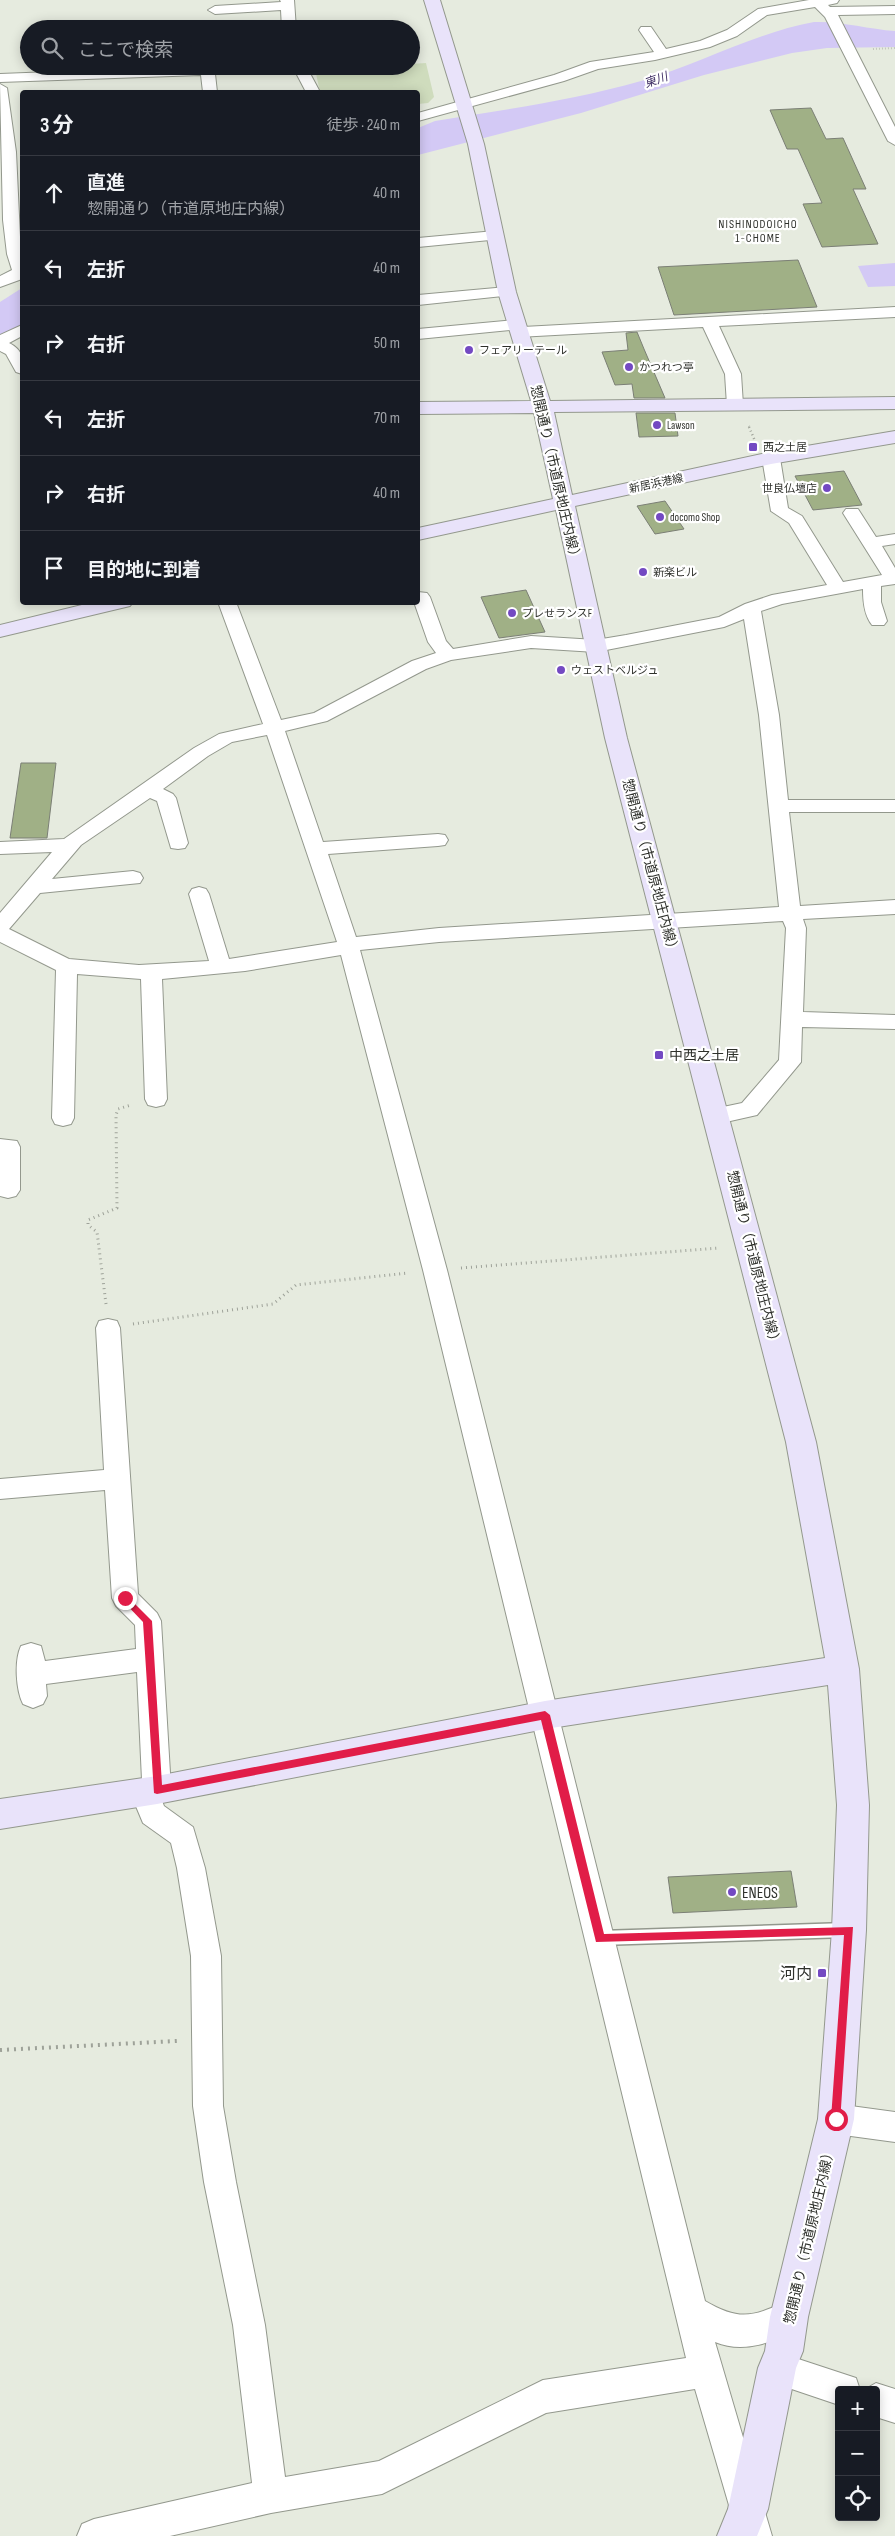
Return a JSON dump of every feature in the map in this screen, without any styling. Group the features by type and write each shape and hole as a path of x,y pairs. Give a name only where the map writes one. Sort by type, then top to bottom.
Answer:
{"street":[{"name":"惣開通り（市道原地庄内線）","path":"432,0 476,144 507,292 543,408 616,738 717,1116 801,1442 843,1669 853,1805 849,1930 836,2119 789,2317 784,2351 778,2368 747,2527"},
{"path":"215,10 288,3 289,20"},
{"path":"420,117 465,106 559,78 595,65 662,54 705,44 732,33 763,12 828,7 895,10"},
{"path":"828,7 895,141"},
{"path":"646,30 662,54"},
{"path":"0,78 78,75"},
{"path":"208,75 210,90"},
{"path":"303,75 312,90"},
{"path":"0,88 10,161 5,215 20,265"},
{"path":"420,243 495,236"},
{"path":"0,282 20,273"},
{"path":"420,300 507,292"},
{"path":"420,334 895,312"},
{"path":"709,322 733,374 737,405"},
{"path":"0,341 20,331"},
{"path":"0,345 13,351 19,363 0,362"},
{"path":"420,408 895,403"},
{"name":"新居浜港線","path":"420,534 770,458 895,437"},
{"path":"770,458 780,511 796,520 838,588"},
{"path":"0,926 74,840 149,790 201,752 226,738 320,717 419,665 448,655 531,642 596,646 724,621 751,608 778,599 894,578 852,513"},
{"path":"870,543 895,539"},
{"path":"872,582 872,602 878,621"},
{"path":"421,597 437,642 448,655"},
{"path":"0,631 110,605"},
{"path":"228,605 274,726 350,947 435,1270 694,2312 706,2371 747,2527"},
{"path":"717,1116 750,1109 790,1062 796,928 790,912 769,715 751,608"},
{"path":"149,790 166,798 178,844"},
{"path":"779,806 895,806"},
{"path":"315,849 438,840"},
{"path":"0,848 69,846"},
{"path":"34,887 133,878"},
{"path":"199,894 221,966"},
{"path":"0,933 67,966 151,973 221,966 350,947 360,943 439,935 895,907"},
{"path":"63,1118 67,966"},
{"path":"151,973 156,1098"},
{"path":"792,1019 895,1022"},
{"path":"0,1147 10,1147 8,1190"},
{"path":"108,1328 125,1598 148,1621 150,1659 150,1791 153,1814 183,1836 191,1868 206,1956 208,2106 220,2182 249,2325 271,2496"},
{"path":"0,1489 117,1479"},
{"path":"32,1675 150,1659"},
{"path":"0,1814 150,1791 545,1715 843,1669"},
{"path":"836,2119 895,2127"},
{"path":"694,2312 720,2328 743,2331 772,2326 789,2317"},
{"path":"778,2368 835,2387"},
{"path":"94,2536 271,2496 382,2477 544,2397 706,2371"},
{"path":"880,2401 895,2406"}],"lane":[{"path":"600,1938 849,1930"}],"path":[{"path":"737,405 756,442 770,458"},
{"path":"156,1098 118,1109 117,1208 88,1220 88,1224 97,1232 108,1328 273,1304 296,1285 435,1270 750,1246"},
{"path":"0,2050 207,2039"}],"green space":[{"path":"420,63 426,63 434,97 428,103 420,104 420,90 320,90 316,75 420,75"}],"water":[{"name":"東川","path":"814,22 895,31 895,47 827,48 792,53 704,75 581,113 420,154 420,127 435,121 539,104 616,88 663,74 748,41"},
{"path":"895,263 895,286 868,287 858,266"},
{"path":"20,289 20,326 0,336 0,302"}],"building":[{"path":"811,108 826,139 843,138 866,189 853,189 878,244 822,247 803,204 822,203 798,149 787,149 770,110"},
{"path":"798,260 817,307 674,315 658,267"},
{"name":"かつれつ亭","path":"637,332 665,398 634,398 632,384 615,385 602,352 628,350 626,333"},
{"name":"Lawson","path":"636,413 675,413 678,436 639,437"},
{"name":"世良仏壇店","path":"844,471 862,505 813,510 795,476"},
{"name":"docomo Shop","path":"665,501 684,529 655,534 637,506"},
{"name":"プレせランスF","path":"526,590 545,632 499,638 481,597"},
{"path":"21,763 56,763 47,838 10,838"},
{"name":"ENEOS","path":"791,1871 797,1907 673,1913 668,1877"}],"place":[{"name":"フェアリーテール","path":"469,350"},
{"name":"かつれつ亭","path":"629,367"},
{"name":"Lawson","path":"657,425"},
{"name":"西之土居","path":"753,447"},
{"name":"世良仏壇店","path":"827,488"},
{"name":"docomo Shop","path":"660,517"},
{"name":"新楽ビル","path":"643,572"},
{"name":"プレせランスF","path":"512,613"},
{"name":"ウェストベルジュ","path":"561,670"},
{"name":"中西之土居","path":"659,1055"},
{"name":"ENEOS","path":"732,1892"},
{"name":"河内","path":"822,1973"}],"district":[{"name":"NISHINODOICHO 1-CHOME","path":"758,231"}],"route":[{"path":"125,1598 148,1621 157,1790 545,1715 600,1938 849,1930 836,2119"}]}
